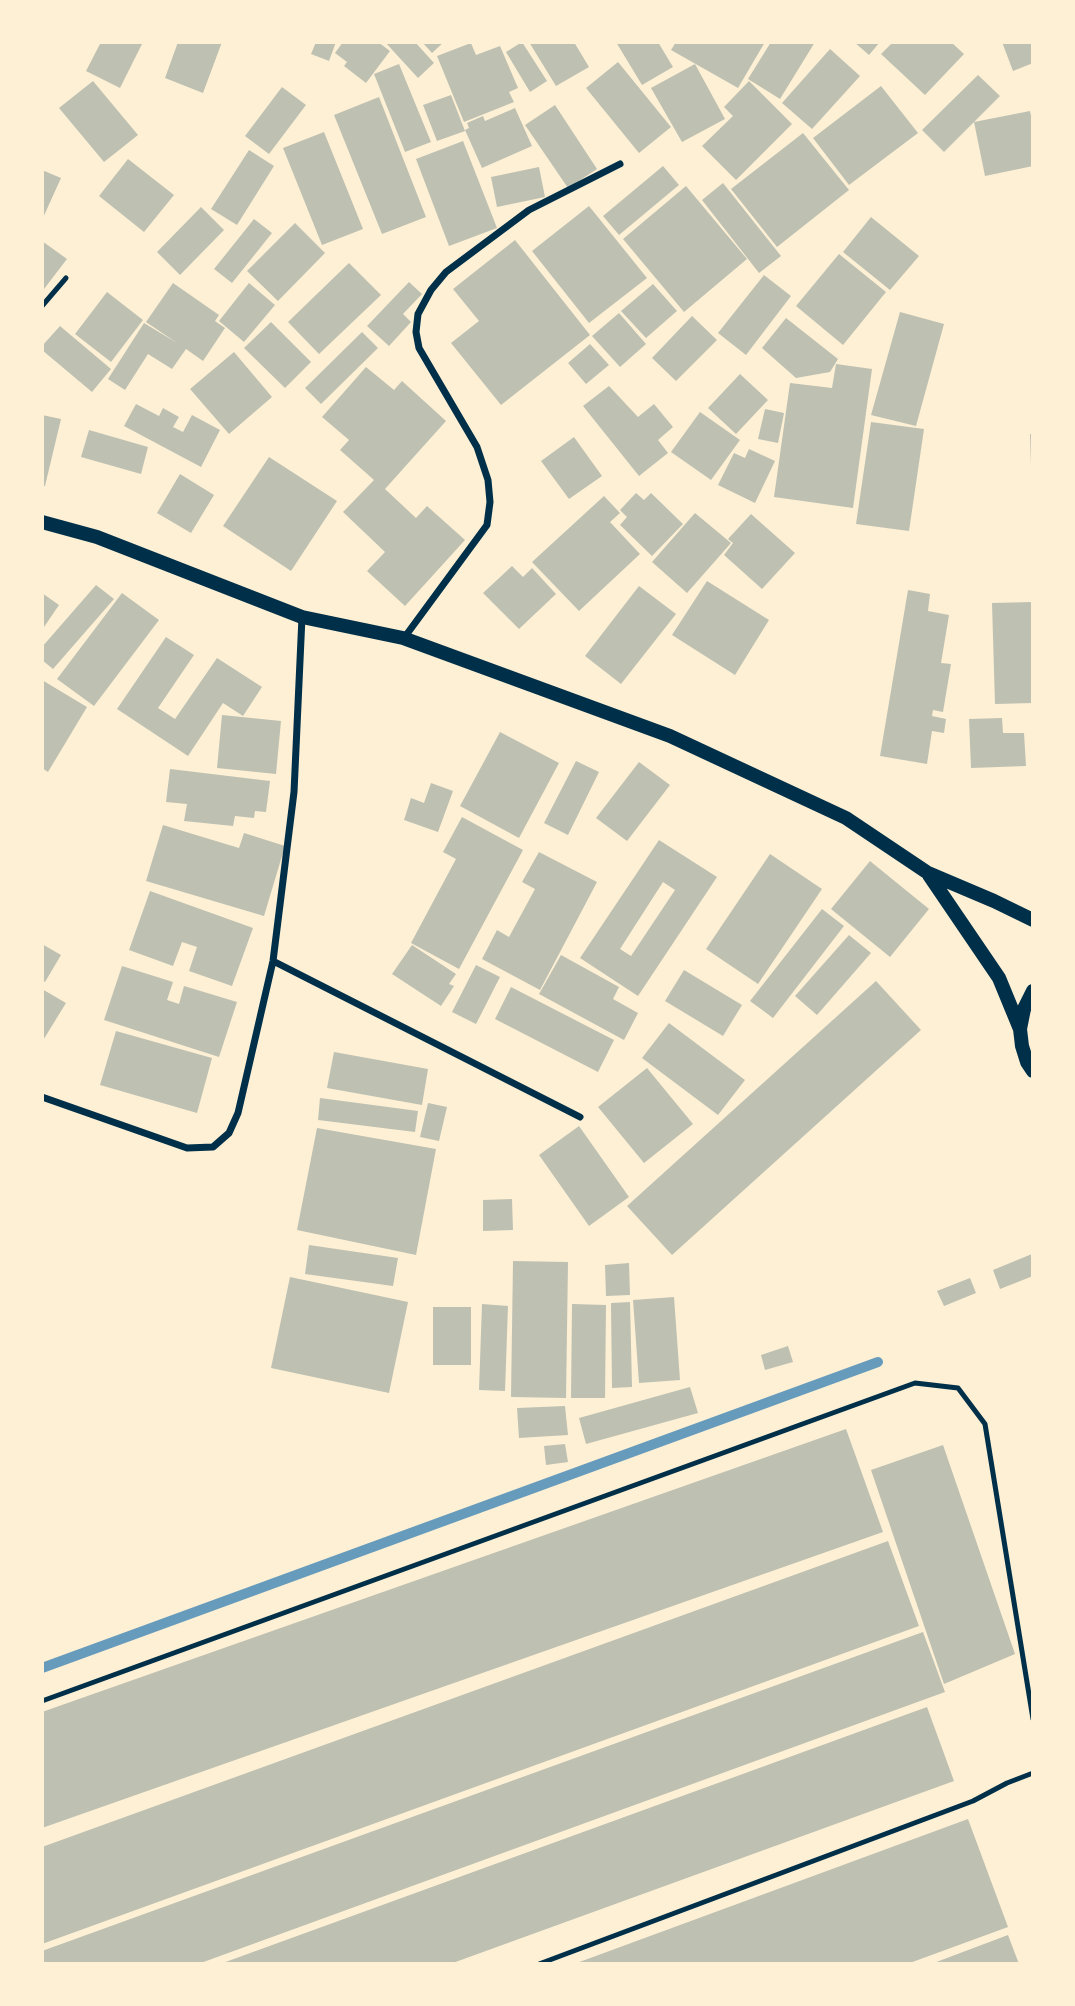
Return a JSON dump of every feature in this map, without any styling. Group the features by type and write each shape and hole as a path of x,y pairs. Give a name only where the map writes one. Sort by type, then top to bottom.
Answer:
{"main road":[{"path":"42,522 97,537 302,617 403,638 670,736 846,818 928,873 1033,920"},
{"path":"928,873 999,978 1020,1029 1027,1062 1033,1071"},
{"path":"1020,1029 1024,1009 1033,991"}],"street":[{"path":"403,638 487,525 490,502 488,480 477,446 419,348 416,332 418,314 431,290 456,264 529,210 620,163"},
{"path":"42,1097 187,1148 213,1147 229,1133 238,1113 273,961 294,792 302,617"},
{"path":"273,961 580,1117"}],"lane":[{"path":"42,306 66,278"},
{"path":"42,1701 915,1383 958,1388 985,1424 1033,1719"},
{"path":"539,1964 960,1805 1033,1773"}],"building":[{"path":"101,42 143,42 120,88 86,71"},
{"path":"178,42 222,42 203,93 165,78"},
{"path":"316,42 336,42 329,61 311,54"},
{"path":"343,42 378,42 390,51 366,83 344,66 347,62 335,53"},
{"path":"385,42 415,42 434,63 418,78"},
{"path":"422,42 444,42 432,53"},
{"path":"522,42 547,81 530,92 506,52"},
{"path":"529,42 574,42 589,67 556,86"},
{"path":"616,42 658,42 673,67 642,85"},
{"path":"676,42 765,42 738,88 671,50"},
{"path":"771,42 815,42 780,99 748,79"},
{"path":"854,42 880,42 869,55"},
{"path":"893,42 951,42 964,54 925,95 881,54"},
{"path":"1002,42 1033,42 1033,63 1013,71"},
{"path":"471,43 476,55 500,46 518,88 509,92 514,102 464,122 437,56"},
{"path":"830,49 860,76 812,129 782,103"},
{"path":"618,62 671,127 639,153 586,88"},
{"path":"399,64 431,142 405,152 374,74"},
{"path":"695,64 725,119 682,142 651,88"},
{"path":"978,75 1000,96 944,152 922,130"},
{"path":"93,81 138,135 104,162 59,108"},
{"path":"749,81 792,124 736,180 702,146 733,116 724,107"},
{"path":"881,86 918,133 849,185 813,138"},
{"path":"282,87 306,105 269,154 245,136"},
{"path":"451,95 465,131 437,141 423,105"},
{"path":"379,97 426,217 382,234 334,115"},
{"path":"555,105 597,169 568,188 525,125"},
{"path":"515,108 532,146 482,168 465,130 469,128 467,123 483,116 485,121"},
{"path":"1030,111 1033,125 1033,166 985,176 974,122"},
{"path":"324,132 363,229 322,245 283,148"},
{"path":"803,133 849,190 777,247 731,189"},
{"path":"463,141 497,228 449,246 416,159"},
{"path":"249,150 274,166 237,225 211,209"},
{"path":"128,159 174,195 144,232 99,196"},
{"path":"663,166 679,185 619,235 603,216"},
{"path":"539,167 545,197 497,207 491,177"},
{"path":"42,170 61,178 42,220"},
{"path":"723,183 781,256 759,273 702,200"},
{"path":"686,186 747,259 684,312 623,239"},
{"path":"589,206 647,278 589,323 532,251"},
{"path":"201,207 224,230 180,275 157,252"},
{"path":"871,217 919,256 890,290 843,252"},
{"path":"254,219 272,233 232,283 214,269"},
{"path":"295,223 325,253 278,301 247,271"},
{"path":"515,240 590,335 501,405 451,343 479,321 453,289"},
{"path":"42,241 67,259 44,289 42,287"},
{"path":"839,254 886,292 843,345 796,306"},
{"path":"349,263 381,295 319,354 288,322"},
{"path":"764,275 791,296 746,355 718,333"},
{"path":"409,282 422,294 403,314 411,322 389,346 367,326"},
{"path":"173,283 219,315 215,321 225,328 203,361 186,349 172,369 148,354 125,390 108,379 144,323 177,343 146,322"},
{"path":"249,283 275,305 244,342 219,321"},
{"path":"653,284 677,311 646,338 621,311"},
{"path":"107,292 143,320 111,362 75,334"},
{"path":"900,312 944,324 916,426 871,415"},
{"path":"619,313 646,344 620,367 592,336"},
{"path":"692,316 717,340 676,381 652,358"},
{"path":"786,318 838,359 830,372 796,378 762,348"},
{"path":"271,322 311,362 285,388 244,348"},
{"path":"60,326 111,369 92,392 42,350 42,346"},
{"path":"362,332 378,348 321,404 305,388"},
{"path":"590,344 609,365 586,384 568,363"},
{"path":"234,352 272,397 229,434 190,389"},
{"path":"836,364 872,369 853,508 774,497 790,383 832,388"},
{"path":"366,367 394,390 402,381 446,421 385,489 416,518 427,506 465,540 405,606 367,571 385,552 343,512 374,480 340,450 349,440 322,417"},
{"path":"740,374 768,400 736,434 708,408"},
{"path":"609,386 638,417 654,404 673,427 658,440 668,453 639,476 583,406"},
{"path":"136,404 159,416 163,408 179,417 173,427 183,432 192,415 220,430 201,467 124,426"},
{"path":"765,409 784,413 778,443 758,439"},
{"path":"700,412 740,440 711,480 671,452"},
{"path":"42,415 61,419 45,486 42,486"},
{"path":"871,422 924,429 909,531 856,524"},
{"path":"89,430 148,447 141,474 81,457"},
{"path":"1030,434 1033,434 1033,466 1031,466"},
{"path":"574,437 602,476 569,499 541,461"},
{"path":"749,449 775,461 755,503 718,485 734,453 745,458"},
{"path":"269,457 337,501 291,571 223,526"},
{"path":"180,474 214,495 191,533 157,513"},
{"path":"636,493 644,500 651,493 683,524 652,556 620,525 627,517 620,510"},
{"path":"604,496 620,513 610,522 640,554 579,611 532,562"},
{"path":"695,513 731,543 687,593 652,562"},
{"path":"751,514 795,553 762,589 724,555 733,543 728,539"},
{"path":"512,566 523,577 532,568 556,594 519,629 483,593"},
{"path":"707,581 769,620 735,675 672,635"},
{"path":"96,585 114,599 53,669 42,660 42,647"},
{"path":"639,586 676,614 621,684 585,656"},
{"path":"908,590 930,594 928,611 949,615 941,663 951,664 943,712 933,710 932,716 946,719 944,733 932,731 927,764 880,756"},
{"path":"42,593 59,605 42,630"},
{"path":"122,593 159,620 94,706 57,679"},
{"path":"1033,602 1033,703 995,704 992,603"},
{"path":"166,637 194,655 158,708 175,719 217,658 262,687 243,716 223,703 188,756 117,709"},
{"path":"42,680 87,707 48,772 42,768"},
{"path":"222,715 281,721 276,774 217,768"},
{"path":"1002,718 1003,733 1024,733 1026,766 971,768 969,719"},
{"path":"500,732 559,763 519,838 460,806"},
{"path":"576,761 599,772 568,835 544,823"},
{"path":"639,762 670,785 627,841 596,818"},
{"path":"170,769 270,781 266,812 255,811 254,818 235,816 233,826 184,821 187,804 166,802"},
{"path":"431,783 453,791 438,832 404,820 411,798 424,803"},
{"path":"462,817 523,850 459,969 411,943 456,859 443,852"},
{"path":"163,825 239,848 244,833 285,846 264,916 146,881"},
{"path":"659,840 717,877 638,996 580,958","holes":["663,882 675,890 631,956 620,949"]},
{"path":"539,852 597,882 540,990 482,959 497,930 509,937 535,889 522,882"},
{"path":"770,854 822,889 758,984 706,949"},
{"path":"870,861 929,909 890,957 831,909"},
{"path":"150,891 253,928 232,986 189,971 197,947 182,942 173,966 129,950"},
{"path":"822,909 844,926 773,1018 750,1001"},
{"path":"849,935 871,953 817,1015 795,996"},
{"path":"42,944 61,955 45,982 42,980"},
{"path":"412,945 456,974 449,984 454,986 441,1006 392,974"},
{"path":"561,955 619,987 613,999 638,1013 624,1040 539,994"},
{"path":"476,965 500,977 476,1024 452,1012"},
{"path":"122,966 173,982 167,1000 179,1004 184,986 237,1002 219,1057 104,1020"},
{"path":"684,970 742,1005 723,1036 665,1001"},
{"path":"876,981 921,1030 672,1255 627,1206"},
{"path":"511,987 614,1040 598,1072 495,1019"},
{"path":"42,989 66,1003 42,1042"},
{"path":"669,1023 745,1080 718,1115 642,1058"},
{"path":"116,1031 212,1058 197,1113 100,1085"},
{"path":"334,1052 428,1069 422,1105 327,1088"},
{"path":"647,1068 693,1124 644,1163 598,1107"},
{"path":"320,1098 418,1111 415,1132 318,1120"},
{"path":"428,1103 447,1107 439,1141 420,1137"},
{"path":"579,1126 629,1197 589,1226 539,1155"},
{"path":"317,1128 436,1149 416,1255 297,1230"},
{"path":"512,1199 513,1230 483,1231 483,1200"},
{"path":"309,1245 398,1258 393,1286 305,1274"},
{"path":"1032,1254 1033,1276 1000,1289 993,1270"},
{"path":"513,1261 568,1262 566,1398 511,1397"},
{"path":"629,1263 630,1295 606,1296 605,1265"},
{"path":"290,1277 408,1302 389,1393 271,1368"},
{"path":"970,1278 976,1293 944,1306 937,1291"},
{"path":"674,1297 680,1380 639,1383 633,1300"},
{"path":"630,1302 632,1387 612,1388 611,1303"},
{"path":"482,1304 508,1306 505,1391 479,1390"},
{"path":"572,1304 606,1305 605,1398 571,1398"},
{"path":"433,1307 471,1307 471,1365 433,1365"},
{"path":"788,1346 793,1362 765,1370 761,1355"},
{"path":"690,1387 698,1413 586,1444 579,1418"},
{"path":"565,1406 568,1435 519,1438 517,1408"},
{"path":"846,1429 883,1532 42,1828 42,1712"},
{"path":"565,1444 568,1462 546,1465 544,1446"},
{"path":"943,1445 1015,1654 944,1684 871,1470"},
{"path":"888,1541 919,1626 42,1944 42,1847"},
{"path":"923,1632 945,1692 198,1964 42,1964 42,1951"},
{"path":"927,1707 954,1781 450,1964 220,1964"},
{"path":"968,1819 1008,1927 907,1964 574,1964"},
{"path":"1008,1935 1019,1964 931,1964"}],"waterway":[{"path":"42,1668 878,1362"}]}
